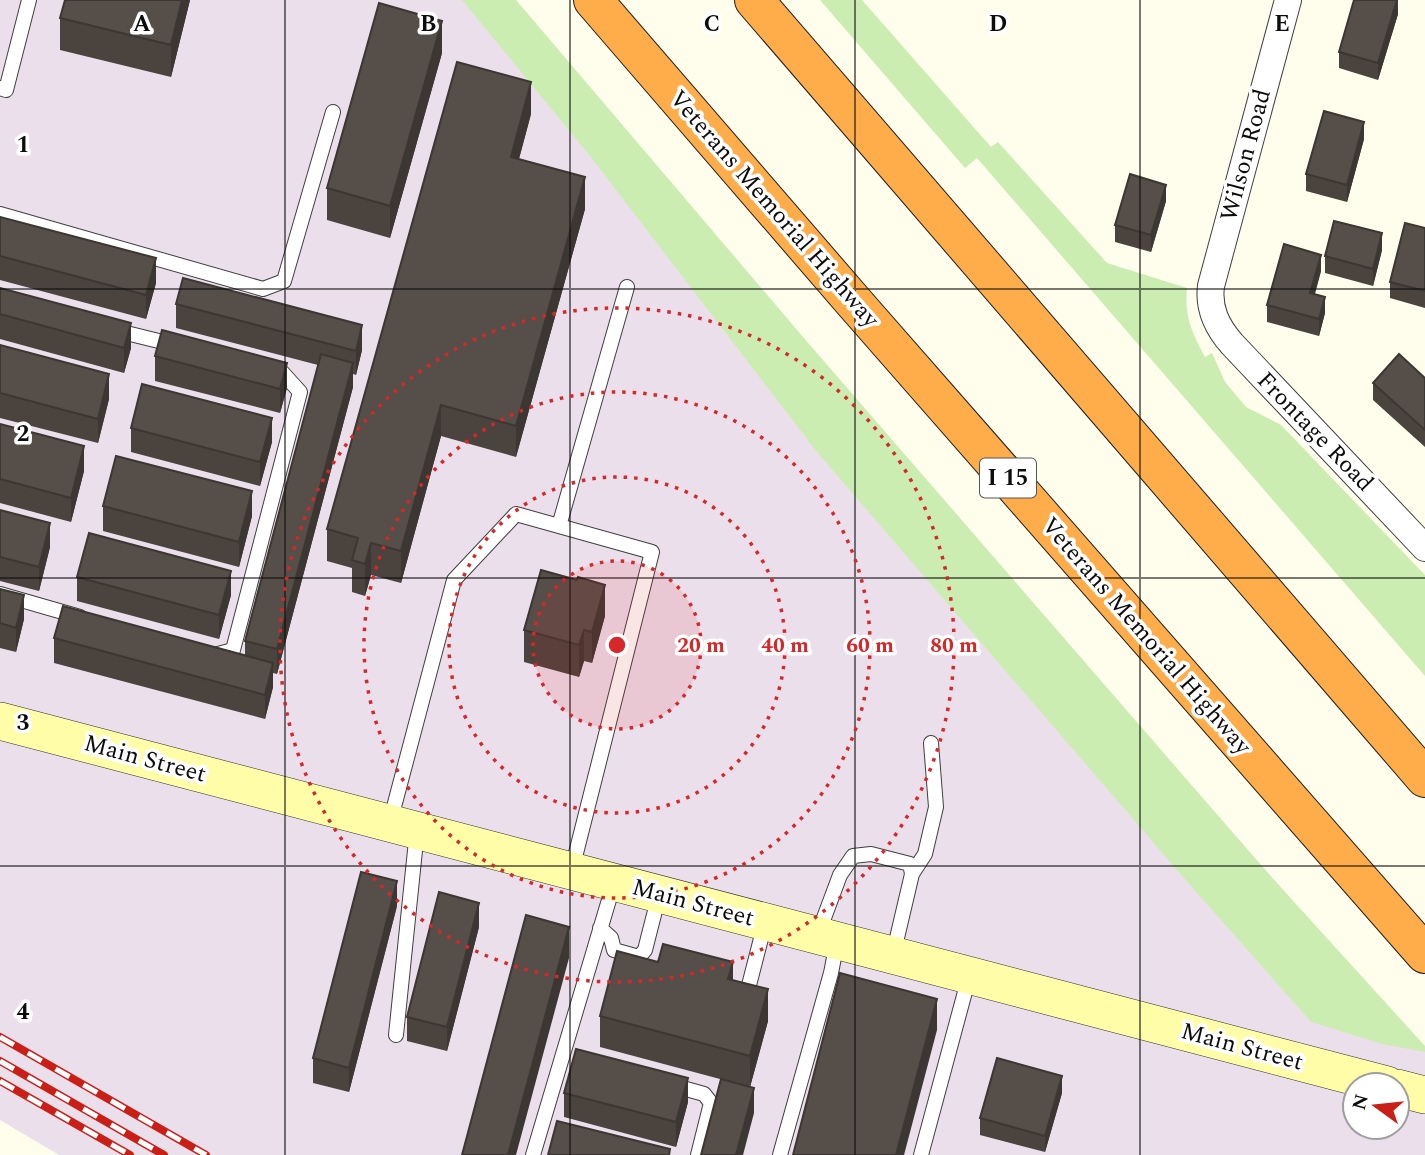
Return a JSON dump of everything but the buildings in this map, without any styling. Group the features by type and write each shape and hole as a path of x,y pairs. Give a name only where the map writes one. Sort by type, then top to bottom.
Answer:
{"highway":[{"name":"Veterans Memorial Highway","path":"593,0 1425,954"},
{"path":"754,0 1425,778"}],"street":[{"name":"Wilson Road","path":"1212,311 1211,286 1288,0"},
{"name":"Frontage Road","path":"1212,311 1216,323 1231,344 1425,548"},
{"name":"Main Street","path":"0,721 1341,1073"}],"lane":[{"path":"0,88 6,90 30,0"},
{"path":"0,214 263,289 284,281 332,112"},
{"path":"559,526 627,287"},
{"path":"94,325 187,348"},
{"path":"199,651 212,655 233,650 300,391 281,371 254,364"},
{"path":"396,1035 403,827 454,580 516,514 652,552 571,871"},
{"path":"0,594 93,621"},
{"path":"892,955 912,874 925,855 936,807 931,743"},
{"path":"780,1155 831,973 827,938 840,875 853,856 871,854 910,864 912,874"},
{"path":"533,1155 569,1056 614,882"},
{"path":"600,928 611,938 614,950 639,957 645,950 659,894"},
{"path":"746,997 765,922"},
{"path":"921,1155 970,976"},
{"path":"652,1079 704,1094 711,1103 698,1155"}],"shaded area":[{"path":"0,0 500,0 1425,1051 1425,1155 59,1155 0,1120"}],"green space":[{"path":"462,0 516,0 803,337 1266,871 1425,1046 1425,1052 1382,1044 1311,1022 817,452 590,156"},
{"path":"820,0 862,0 991,147 998,142 1107,263 1187,288 1188,316 1193,332 1205,357 1212,353 1225,382 1246,407 1281,425 1425,575 1425,676 977,158 965,168"}],"railway":[{"path":"0,1037 206,1155"},
{"path":"0,1061 164,1155"},
{"path":"0,1081 130,1155"}]}
